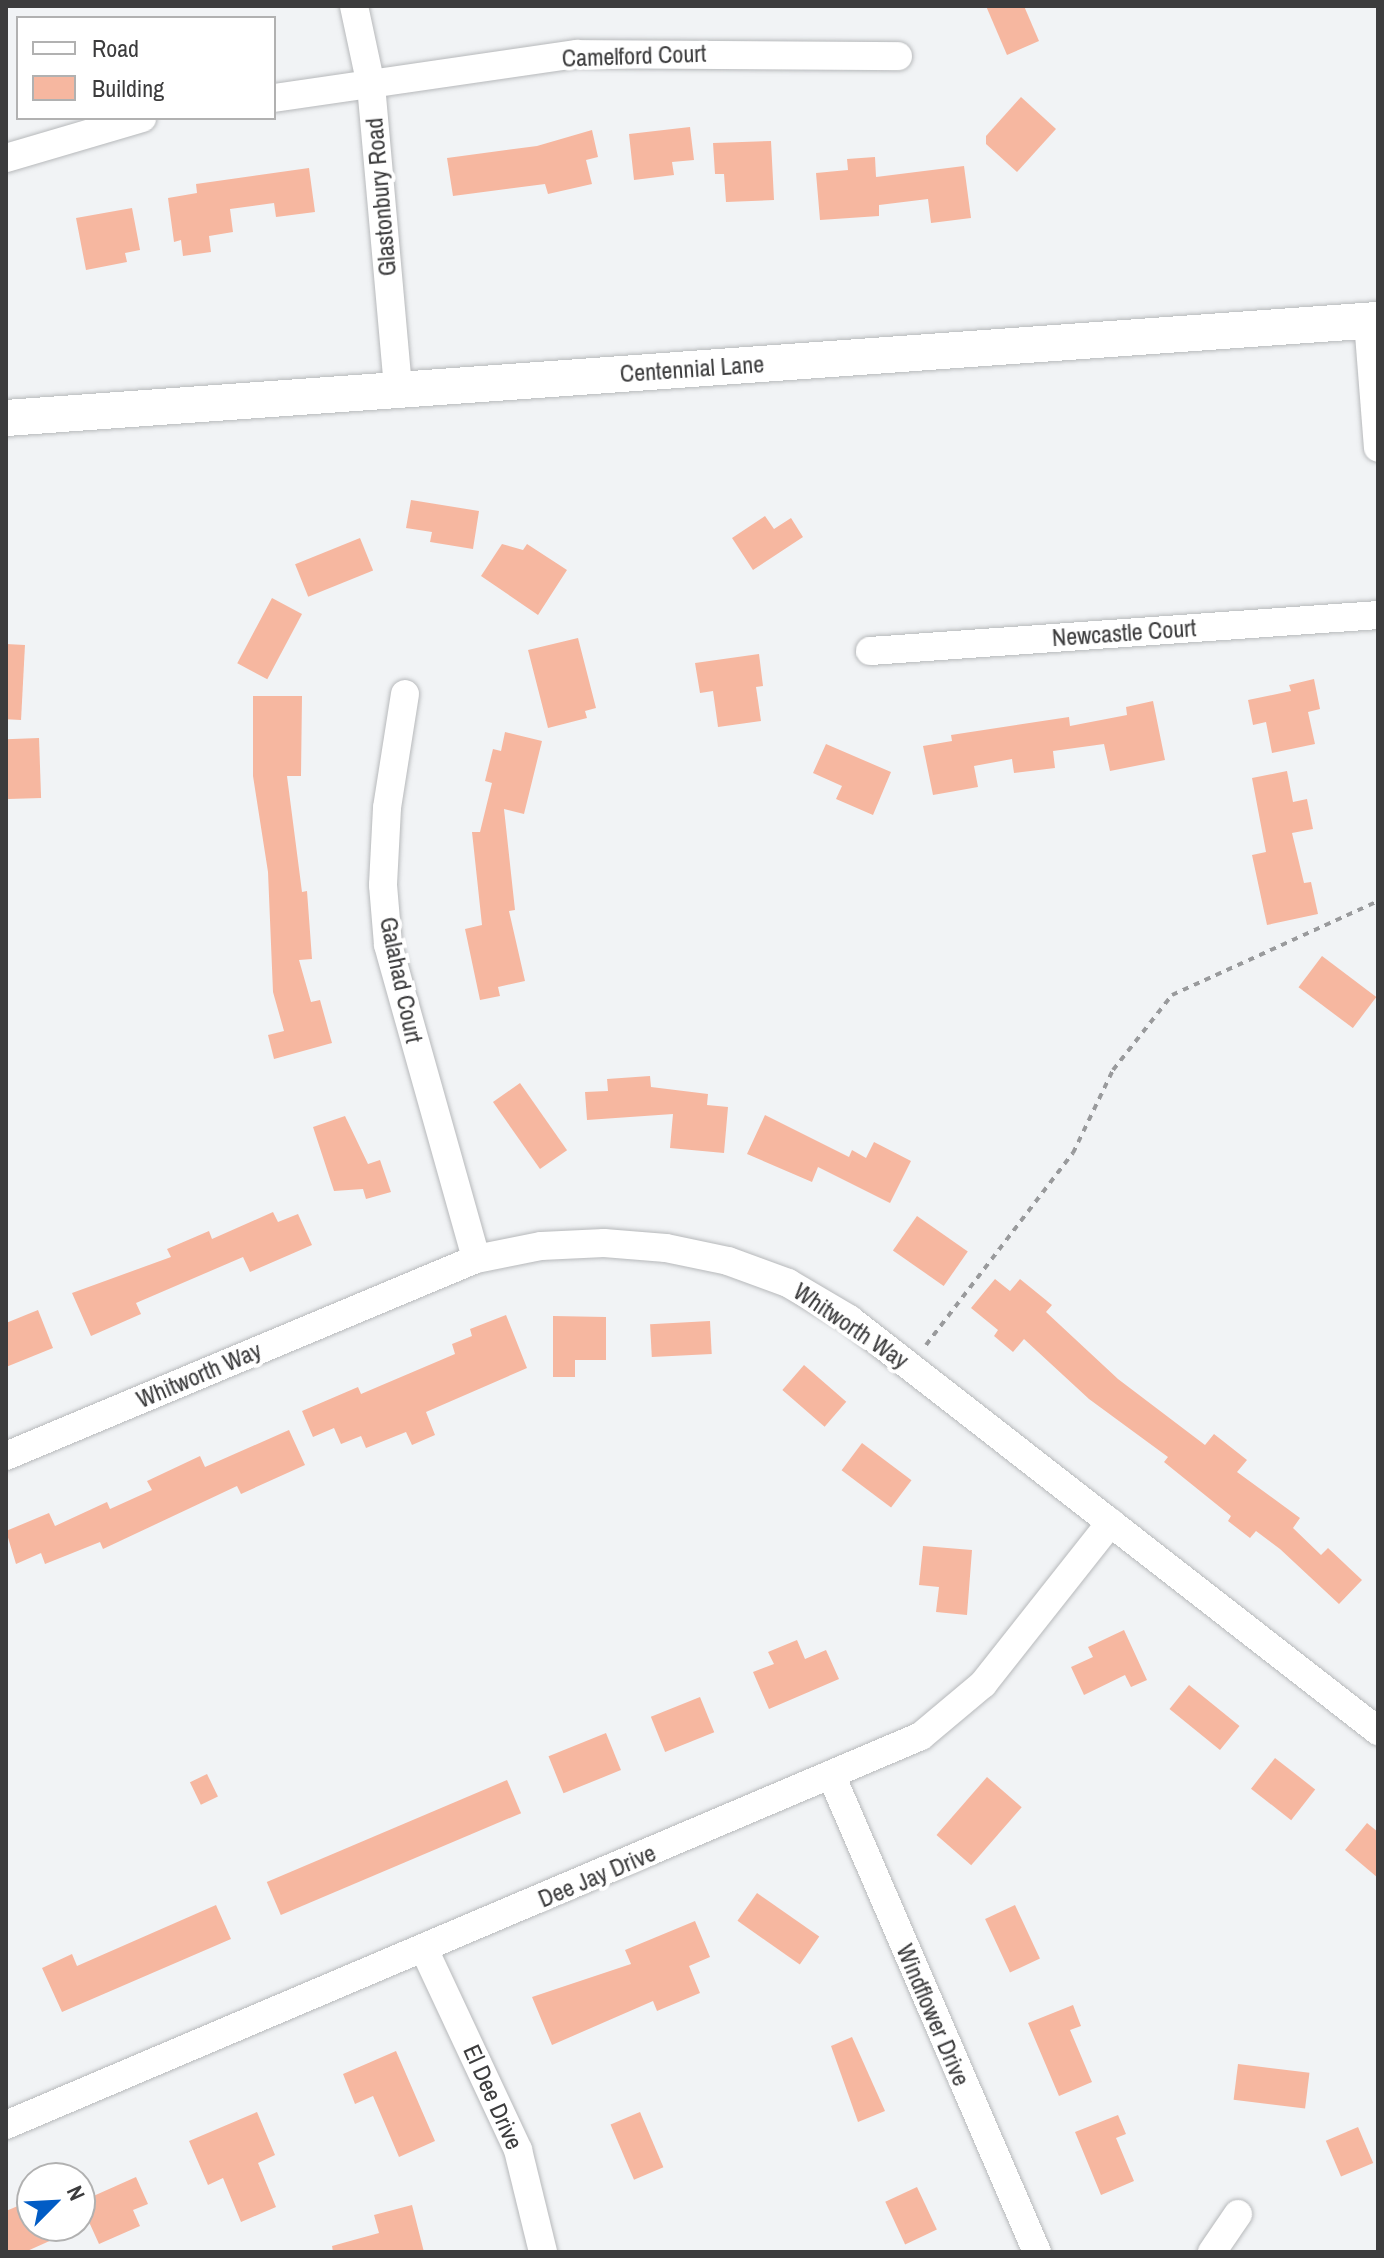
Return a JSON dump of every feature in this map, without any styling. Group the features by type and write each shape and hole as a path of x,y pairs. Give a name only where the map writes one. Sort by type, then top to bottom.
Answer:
{"street":[{"name":"Glastonbury Road","path":"354,6 371,85 398,390"},
{"name":"Camelford Court","path":"276,98 626,51 898,56"},
{"path":"6,158 135,120"},
{"name":"Centennial Lane","path":"6,418 1373,321"},
{"path":"1373,321 1378,448"},
{"name":"Newcastle Court","path":"870,651 1378,615"},
{"name":"Galahad Court","path":"405,694 387,808 383,885 388,945 476,1259"},
{"name":"Whitworth Way","path":"6,1456 476,1259 541,1246 604,1243 666,1248 728,1261 788,1283 849,1319 1378,1731"},
{"name":"Dee Jay Drive","path":"6,2125 832,1777 921,1736 955,1713 1111,1522"},
{"name":"Windflower Drive","path":"832,1777 1037,2252"},
{"name":"El Dee Drive","path":"424,1949 518,2150 543,2252"},
{"path":"1212,2252 1238,2214"}],"path":[{"path":"909,1365 1073,1153 1113,1070 1139,1032 1172,995 1378,901"}],"building":[{"path":"986,6 1024,6 1039,41 1007,55"},
{"path":"1021,97 1056,129 1017,172 986,144 986,136"},
{"path":"690,127 694,160 672,162 674,175 634,180 629,134"},
{"path":"592,130 598,157 586,160 592,184 548,194 545,184 453,196 447,158 537,146"},
{"path":"771,141 774,200 726,202 724,174 715,174 713,143"},
{"path":"875,157 876,177 964,166 971,218 931,223 928,199 879,205 879,216 820,220 816,173 848,170 847,159"},
{"path":"309,168 315,212 276,217 274,203 230,209 233,232 209,236 211,252 183,256 181,240 174,242 168,198 197,193 196,184"},
{"path":"132,208 140,250 125,253 127,262 86,270 76,218"},
{"path":"411,500 479,511 473,549 430,542 432,532 406,528"},
{"path":"765,516 774,529 791,518 803,537 753,570 732,538"},
{"path":"360,538 373,570 308,597 295,564"},
{"path":"502,544 523,550 527,544 567,570 538,615 481,576"},
{"path":"272,598 302,614 267,679 237,663"},
{"path":"578,638 596,708 585,711 587,718 548,728 528,650"},
{"path":"6,644 25,645 21,720 6,719"},
{"path":"759,654 763,686 756,687 761,721 718,727 713,691 700,693 695,663"},
{"path":"1314,679 1320,709 1308,712 1315,744 1272,753 1266,722 1253,725 1248,700 1291,691 1289,685"},
{"path":"253,696 302,696 301,776 287,776 302,892 307,891 312,959 299,960 311,1002 320,1000 332,1043 274,1059 268,1035 284,1031 273,992 268,872 253,776"},
{"path":"1153,701 1165,760 1110,771 1104,744 1053,751 1055,768 1014,773 1012,759 974,766 978,787 933,795 923,746 952,741 951,735 1069,717 1070,726 1127,715 1126,707"},
{"path":"505,732 542,741 524,814 504,809 515,910 509,911 525,981 498,987 500,996 480,1000 465,929 482,925 472,832 480,832 492,783 485,781 493,749 501,751"},
{"path":"39,738 41,798 8,799 6,739"},
{"path":"826,744 891,772 873,815 836,799 842,786 813,773"},
{"path":"1287,771 1293,802 1307,799 1313,829 1292,833 1304,883 1311,882 1318,914 1267,925 1252,855 1266,852 1252,778"},
{"path":"1322,956 1376,997 1353,1028 1299,987"},
{"path":"650,1076 651,1087 708,1094 707,1105 728,1107 724,1153 670,1148 673,1114 587,1120 585,1092 608,1091 607,1079"},
{"path":"520,1083 567,1150 540,1169 493,1102"},
{"path":"765,1115 849,1157 852,1150 866,1158 874,1142 911,1161 890,1203 818,1167 812,1182 747,1154"},
{"path":"345,1116 368,1164 380,1160 391,1192 366,1199 363,1189 334,1191 313,1127"},
{"path":"273,1212 278,1222 298,1214 312,1245 250,1272 243,1257 136,1303 141,1314 91,1336 72,1293 171,1257 167,1249 209,1231 212,1239"},
{"path":"917,1216 968,1252 944,1286 893,1250"},
{"path":"995,1279 1010,1291 1020,1279 1052,1305 1046,1312 1118,1379 1205,1445 1214,1434 1247,1460 1237,1472 1300,1518 1293,1528 1321,1555 1328,1548 1362,1580 1339,1604 1256,1531 1250,1538 1228,1521 1231,1516 1164,1462 1168,1457 1089,1399 1024,1339 1013,1352 994,1336 998,1330 971,1308"},
{"path":"38,1310 53,1348 6,1367 6,1323"},
{"path":"506,1315 527,1368 426,1412 435,1435 412,1445 406,1432 366,1448 361,1436 341,1444 334,1428 313,1437 302,1411 358,1387 361,1394 455,1354 452,1344 472,1336 470,1329"},
{"path":"553,1316 606,1317 606,1360 575,1360 575,1377 553,1377"},
{"path":"710,1321 712,1354 652,1357 650,1324"},
{"path":"804,1365 846,1402 825,1427 782,1390"},
{"path":"289,1430 305,1465 241,1494 237,1486 103,1549 100,1542 45,1564 41,1553 16,1564 6,1531 49,1513 55,1526 107,1502 110,1509 152,1490 147,1481 200,1456 205,1467"},
{"path":"862,1443 912,1480 891,1507 842,1470"},
{"path":"923,1546 972,1550 967,1615 936,1612 939,1587 919,1585"},
{"path":"1124,1630 1147,1680 1131,1687 1125,1675 1084,1695 1071,1667 1093,1657 1088,1647"},
{"path":"797,1640 805,1659 826,1650 839,1679 769,1709 753,1672 774,1664 768,1652"},
{"path":"1189,1685 1240,1726 1220,1750 1169,1709"},
{"path":"700,1697 714,1732 665,1752 651,1717"},
{"path":"606,1733 621,1770 563,1793 549,1756"},
{"path":"1275,1758 1315,1789 1291,1820 1251,1789"},
{"path":"207,1774 218,1796 201,1805 190,1782"},
{"path":"987,1777 1022,1807 971,1865 936,1835"},
{"path":"507,1780 521,1813 281,1915 267,1882"},
{"path":"1367,1823 1378,1832 1378,1878 1345,1850"},
{"path":"757,1893 819,1937 800,1964 737,1921"},
{"path":"216,1905 231,1939 62,2012 42,1968 72,1954 77,1966"},
{"path":"1015,1905 1040,1958 1010,1972 985,1919"},
{"path":"695,1921 710,1957 689,1966 700,1993 657,2011 653,2001 552,2045 532,1997 631,1964 625,1950"},
{"path":"1073,2005 1081,2026 1070,2030 1092,2082 1059,2096 1028,2023"},
{"path":"852,2037 885,2111 858,2122 831,2046"},
{"path":"396,2051 435,2141 399,2157 373,2096 355,2104 343,2074"},
{"path":"1238,2064 1309,2073 1305,2109 1234,2100"},
{"path":"257,2112 275,2155 258,2163 276,2207 241,2222 223,2178 208,2185 189,2141"},
{"path":"640,2112 663,2167 634,2180 611,2125"},
{"path":"1118,2115 1126,2134 1116,2138 1134,2181 1101,2195 1075,2132"},
{"path":"1358,2127 1373,2163 1341,2177 1326,2141"},
{"path":"136,2177 148,2204 133,2210 140,2226 99,2244 96,2237 96,2195"},
{"path":"917,2187 937,2230 905,2244 885,2202"},
{"path":"412,2205 424,2252 333,2252 332,2246 379,2233 374,2215"},
{"path":"16,2207 16,2242 47,2242 25,2252 6,2252 6,2211"}]}
